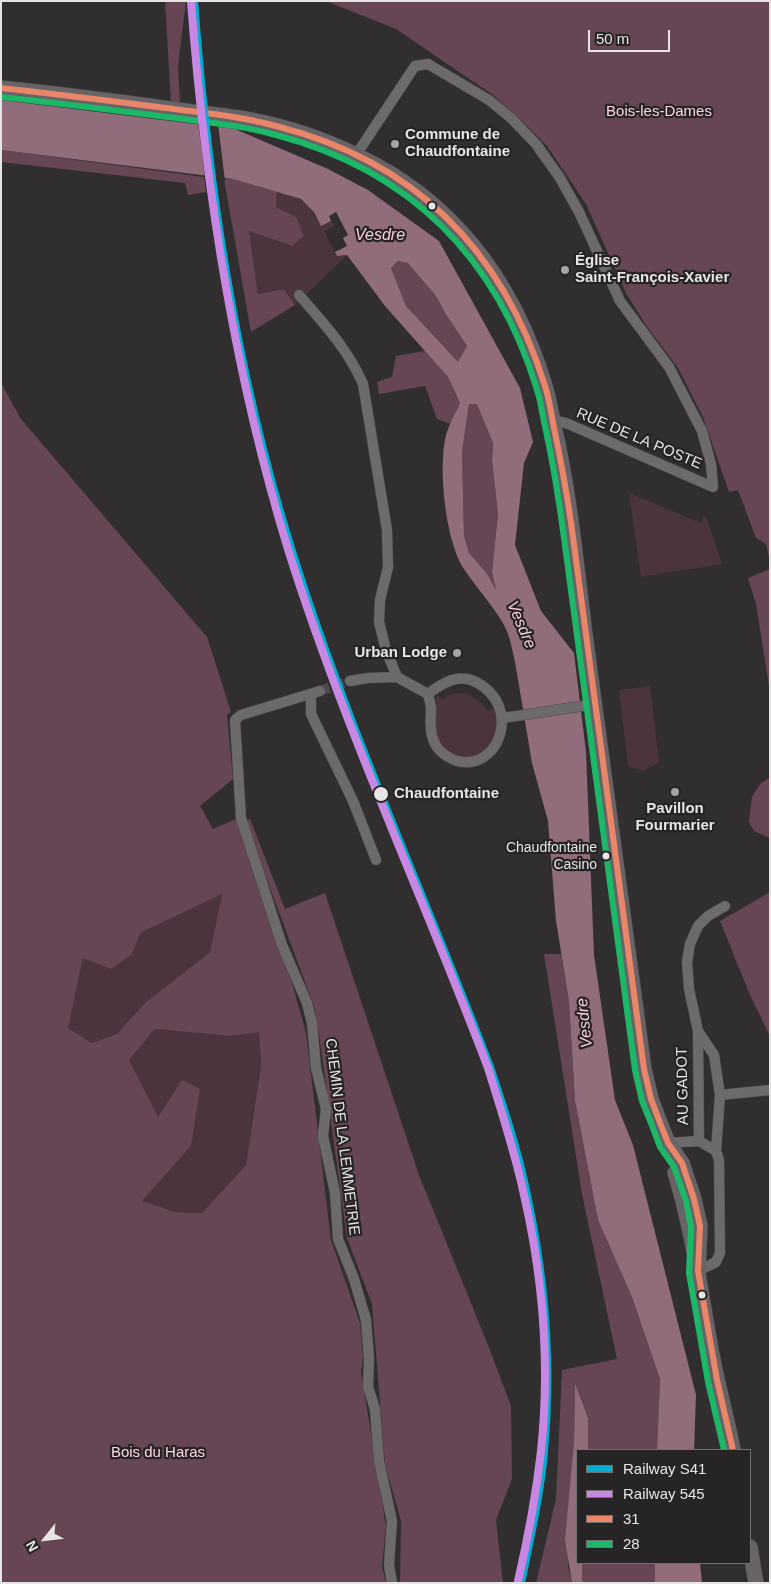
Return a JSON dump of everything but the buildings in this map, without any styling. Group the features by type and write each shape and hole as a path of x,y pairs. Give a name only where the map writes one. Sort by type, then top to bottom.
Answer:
{"main road":[{"path":"1,88 86,97 254,121 314,138 356,154 396,177 437,207 467,238 488,264 516,314 546,388 566,487 644,1070 651,1099 668,1142 682,1163 698,1217 700,1226 698,1270 716,1380 733,1449"},
{"path":"751,1553 756,1583"}],"street":[{"name":"RUE DE LA POSTE","path":"356,154 415,66 428,64 489,100 511,118 541,151 560,178 579,212 620,301 668,367 702,431 711,464 713,487 566,423 552,420"},
{"path":"299,295 339,342 354,363 363,384 387,530 388,566 380,600 378,622 386,650 397,677"},
{"path":"350,681 397,677 428,694 431,708 430,728 433,739 443,753 458,761 482,758 492,749 502,731 503,718 498,704 484,686 473,680 462,678 440,685 428,694"},
{"name":"CHEMIN DE LA LEMMETRIE","path":"376,860 353,800 311,714 316,693 241,716 235,720 241,818 282,945 307,1003 312,1023 316,1068 325,1103 324,1136 336,1193 338,1239 354,1279 366,1320 370,1359 368,1387 375,1409 379,1461 392,1521 389,1564 392,1583"},
{"path":"503,718 596,704"},
{"name":"AU GADOT","path":"699,1141 698,1031 689,989 687,962 690,944 698,926 708,916 725,906"},
{"name":"AU GADOT","path":"698,1031 714,1055 720,1095 716,1150 719,1160 720,1253 716,1262 698,1270"},
{"path":"720,1095 770,1090"},
{"path":"668,1142 699,1141 716,1150"}],"shaded area":[{"path":"277,192 304,202 321,226 331,221 334,226 324,231 337,256 347,255 295,305 284,289 258,294 249,231 292,246 296,217 276,207"},
{"path":"629,493 701,523 704,516 707,519 722,564 641,577"},
{"path":"650,686 659,762 643,771 628,766 619,690"},
{"path":"458,693 475,698 487,711 496,707 497,710 494,740 488,749 474,757 456,756 448,752 442,747 435,734 437,694 442,700 450,694"},
{"path":"222,894 210,952 145,1003 117,1034 92,1043 68,1028 83,958 132,954 140,933"},
{"path":"155,1029 231,1036 259,1031 261,1066 246,1165 202,1213 175,1212 142,1201 191,1146 158,1118 129,1060"}],"green space":[{"path":"165,1 186,1 178,66 180,102 171,103"},
{"name":"Bois-les-Dames","path":"326,1 770,1 770,561 766,544 756,538 738,490 729,492 703,417 678,368 648,328 627,295 586,204 547,146 493,95 396,29"},
{"path":"1,150 204,177 206,192 188,195 185,183 1,162"},
{"path":"224,179 233,179 277,192 276,207 296,217 304,236 292,246 249,231 258,294 284,289 295,305 251,332"},
{"path":"398,261 408,262 436,296 467,346 458,363 406,306 391,268"},
{"path":"425,351 448,377 460,403 451,424 437,419 425,386 379,394 377,382 392,377 396,356"},
{"name":"Bois du Haras","path":"1,383 21,419 207,637 231,712 227,715 233,779 200,806 213,829 236,819 292,983 306,1033 331,1240 360,1323 363,1357 361,1372 386,1526 382,1566 386,1583 1,1583","holes":["222,894 210,952 145,1003 117,1034 92,1043 68,1028 83,958 111,969 132,954 140,933","155,1029 231,1036 259,1032 261,1066 246,1165 202,1213 175,1212 142,1201 191,1146 200,1089 182,1080 158,1117 129,1060"]},
{"path":"469,404 478,404 493,443 492,461 498,514 492,572 496,591 469,553 464,534 462,452"},
{"path":"770,569 770,692 756,604 748,578"},
{"path":"770,777 770,838 754,831 749,822 752,797 760,784"},
{"path":"250,819 285,909 325,893 419,1175 511,1406 512,1479 496,1520 503,1583 400,1583 401,1521 385,1464 372,1304 347,1238 314,1006 245,821"},
{"path":"770,892 770,1036 750,995 720,921"},
{"path":"544,954 561,954 569,1001 575,1101 598,1220 632,1297 660,1379 657,1449 588,1449 588,1418 575,1386 568,1566 572,1583 536,1583 556,1499 562,1370 617,1359 582,1194"},
{"path":"582,1564 655,1564 655,1583 582,1583"}],"water":[{"name":"Vesdre","path":"1,100 235,129 328,169 368,190 439,241 520,388 533,442 524,463 515,545 541,611 574,653 586,752 594,955 615,1100 633,1145 696,1395 694,1449 657,1449 660,1379 632,1297 598,1220 575,1101 569,1001 556,921 548,821 532,763 515,662 504,625 462,566 451,538 447,520 443,483 444,449 447,431 460,403 448,377 385,306 347,255 337,256 335,252 347,246 343,238 348,235 336,212 329,216 331,221 321,226 314,212 301,199 233,179 1,150","holes":["398,261 408,263 436,296 467,346 458,362 406,306 391,268","469,404 477,404 493,443 492,461 498,514 492,572 496,590 487,574 469,553 464,535 462,452"]},
{"path":"575,1384 588,1418 588,1449 576,1449 576,1564 582,1564 582,1583 572,1583 565,1540 574,1442"},
{"path":"655,1564 700,1564 702,1583 655,1583"}],"pier":[{"path":"198,122 218,124 225,181 205,179"}],"tunnel":[{"path":"320,691 350,681"}],"rail line":[{"name":"S41","path":"194,1 207,139 216,208 239,344 271,478 290,545 335,677 490,1067 515,1146 527,1195 542,1290 547,1355 547,1387 542,1468 521,1583"},
{"name":"545","path":"191,2 204,140 224,277 251,412 268,479 287,546 332,678 488,1068 508,1131 531,1226 543,1322 545,1355 544,1419 539,1467 518,1581"}],"transit line":[{"name":"31","path":"1,88 235,117 276,126 326,142 371,162 411,188 447,218 478,254 505,293 527,338 550,404 571,523 644,1069 651,1099 659,1120 668,1143 682,1163 694,1199 700,1226 698,1271 717,1380 733,1449"},
{"name":"28","path":"1,97 235,126 276,135 324,151 368,171 407,196 442,226 472,261 498,299 520,343 537,390 551,454 635,1070 642,1101 660,1147 674,1167 686,1201 691,1227 689,1273 708,1382 724,1449"}],"place":[{"name":"Commune de Chaudfontaine","path":"395,144"},
{"name":"Église Saint-François-Xavier","path":"565,270"},
{"name":"Urban Lodge","path":"457,653"},
{"name":"Pavillon Fourmarier","path":"675,792"},
{"name":"Chaudfontaine","path":"381,794"},
{"name":"Chaudfontaine Casino","path":"606,856"}]}
